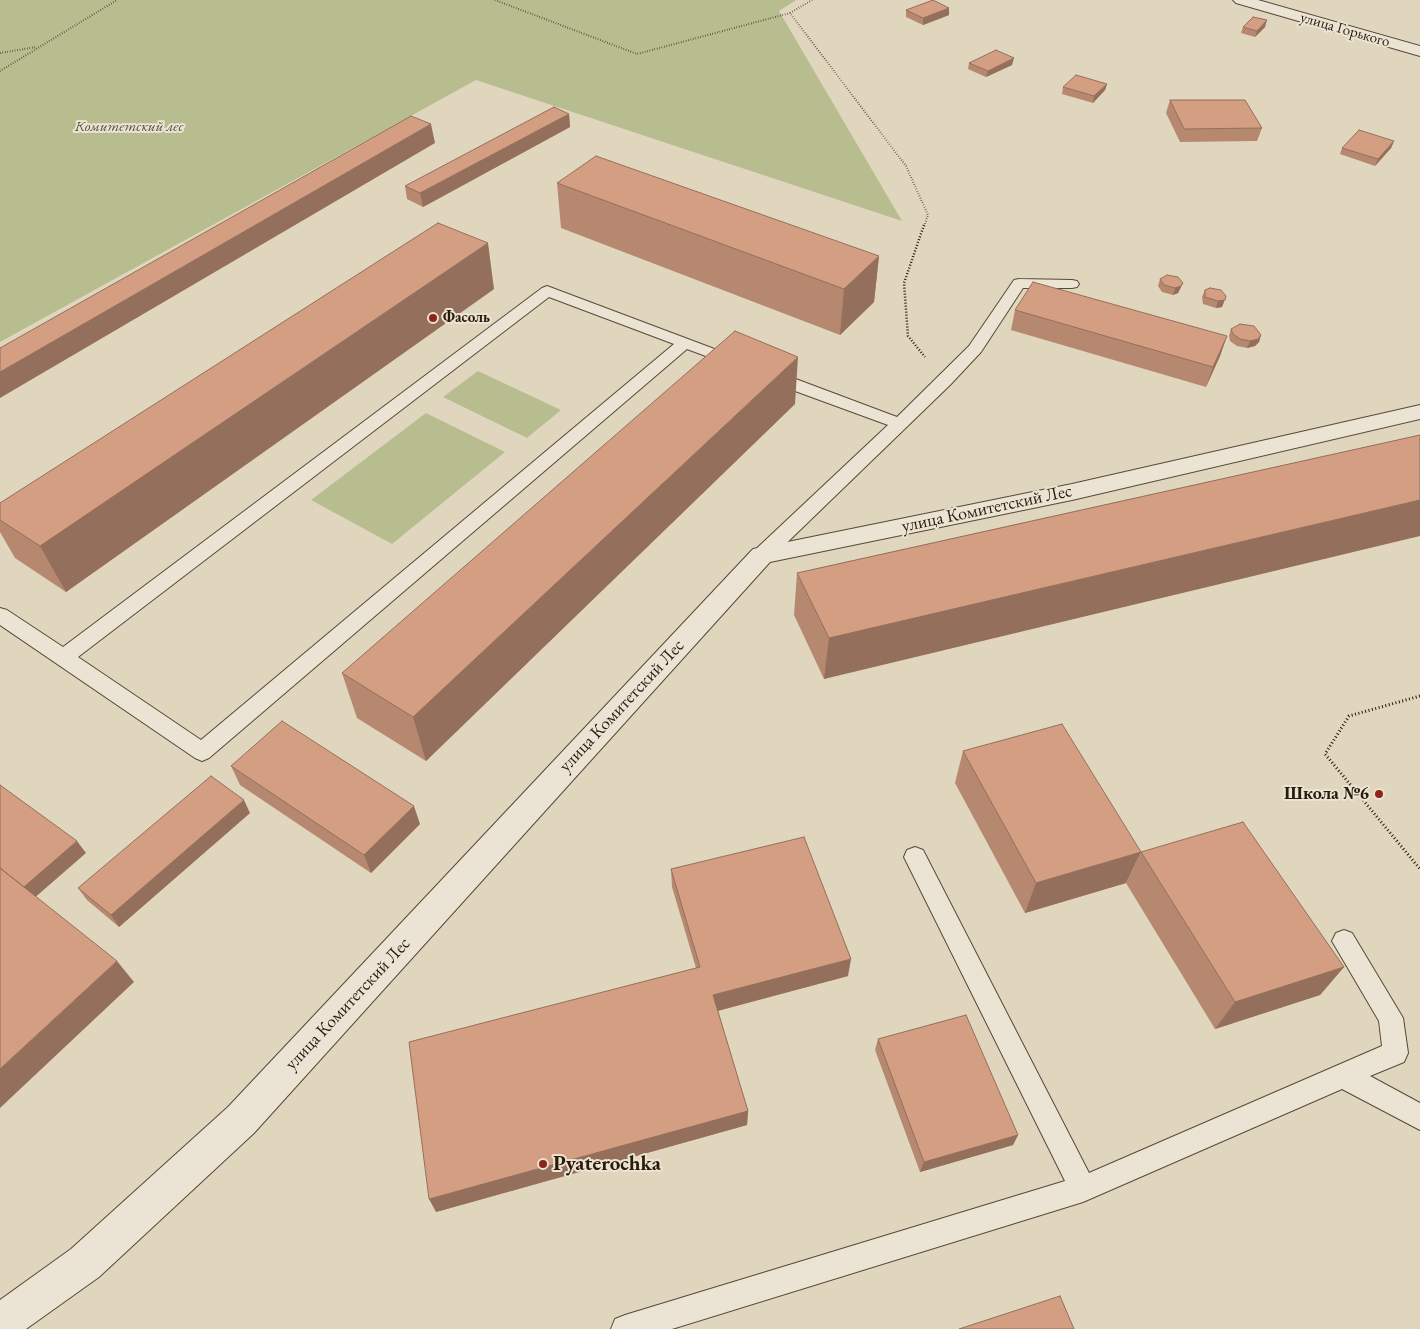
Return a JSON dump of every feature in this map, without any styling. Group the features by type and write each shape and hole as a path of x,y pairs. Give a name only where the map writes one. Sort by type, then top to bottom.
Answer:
{"street":[{"name":"улица Горького","path":"1241,0 1420,51"},
{"name":"улица Комитетский Лес","path":"0,1324 85,1263 241,1120 762,556 1072,492 1420,412"}],"lane":[{"path":"762,556 975,349 1019,283 1072,284"},
{"path":"64,657 547,291 898,423"},
{"path":"0,616 64,657 202,752 684,344"},
{"path":"915,857 1083,1189"},
{"path":"625,1329 1083,1189 1395,1054 1391,1018 1344,941"},
{"path":"1344,1076 1420,1117"}],"path":[{"path":"0,71 117,0"},
{"path":"495,0 637,54 790,14 812,0"},
{"path":"790,14 906,166 928,214 904,283 908,336 944,381"},
{"path":"0,54 39,47"},
{"path":"1420,696 1349,716 1325,754 1420,869"}],"green space":[{"name":"Комитетский лес","path":"0,0 796,0 779,11 902,221 476,80 0,342"},
{"path":"478,371 561,410 527,438 443,397"},
{"path":"426,413 505,452 392,544 311,500"}],"building":[{"path":"933,0 949,8 923,18 906,10"},
{"path":"1253,17 1267,20 1257,31 1243,27"},
{"path":"996,50 1014,58 988,71 969,63"},
{"path":"1076,75 1107,84 1094,96 1063,87"},
{"path":"1170,100 1245,100 1262,128 1184,129"},
{"path":"554,107 569,114 420,193 405,186"},
{"path":"411,116 431,124 0,372 0,348"},
{"path":"1359,130 1394,141 1378,159 1342,148"},
{"path":"596,156 879,256 844,289 557,183"},
{"path":"438,223 488,243 40,546 0,520 0,503"},
{"path":"1167,275 1178,277 1183,283 1175,288 1164,285 1160,279"},
{"path":"1033,282 1227,336 1213,367 1015,310"},
{"path":"1210,288 1221,290 1226,296 1225,300 1218,301 1205,297 1205,290"},
{"path":"1240,324 1254,326 1261,335 1258,339 1250,341 1240,339 1233,334 1231,329"},
{"path":"735,331 798,357 413,717 342,673"},
{"path":"1420,435 1420,500 829,638 797,573"},
{"path":"282,721 414,806 364,855 231,766"},
{"path":"1062,724 1141,852 1036,883 963,751"},
{"path":"211,776 244,800 111,915 78,888"},
{"path":"0,785 77,841 24,887 0,868"},
{"path":"1243,822 1344,967 1235,1002 1141,852"},
{"path":"804,837 851,959 713,995 748,1111 429,1199 409,1042 700,967 671,869"},
{"path":"0,868 117,961 0,1069"},
{"path":"966,1015 1018,1135 924,1162 878,1039"},
{"path":"1060,1296 1074,1329 959,1329"}],"place":[{"name":"Фасоль","path":"433,318"},
{"name":"Школа №6","path":"1379,794"},
{"name":"Pyaterochka","path":"543,1164"}]}
